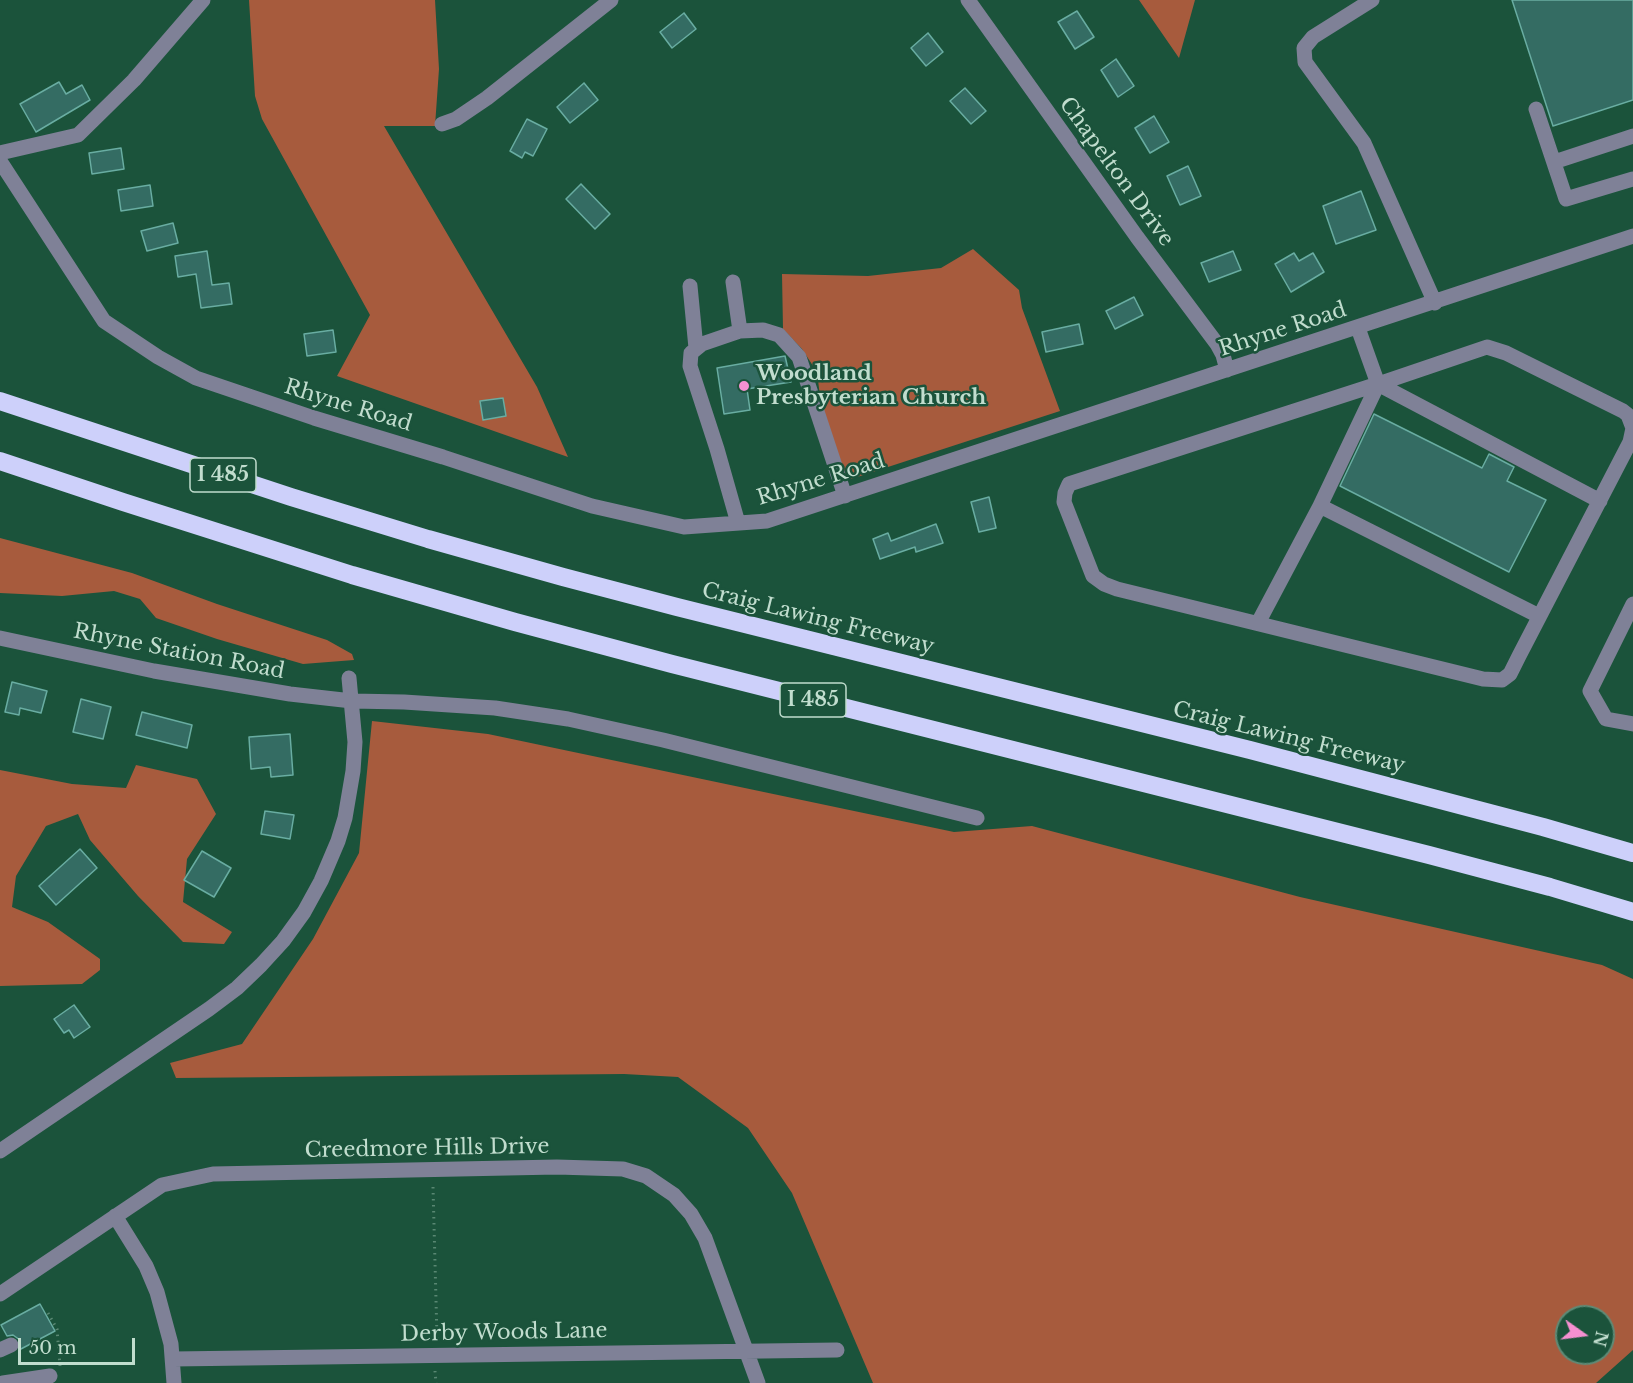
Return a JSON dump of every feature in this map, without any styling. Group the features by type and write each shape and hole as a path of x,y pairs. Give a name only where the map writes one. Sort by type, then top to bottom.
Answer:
{"highway":[{"path":"0,393 85,430"},
{"name":"Craig Lawing Freeway","path":"0,401 383,525 562,577 1250,750 1633,853"},
{"name":"I 485","path":"0,461 352,575 515,622 672,664 1429,855 1633,912"},
{"path":"0,470 123,502"}],"street":[{"path":"0,153 78,135 134,80 203,0"},
{"path":"442,124 456,119 487,98 611,0"},
{"name":"Chapelton Drive","path":"968,0 1137,237 1217,344 1227,370"},
{"path":"1372,0 1313,37 1304,48 1305,62 1364,143 1435,303"},
{"path":"1536,109 1566,199 1633,179"},
{"path":"1554,162 1633,136"},
{"name":"Rhyne Road","path":"0,161 104,321 158,357 196,378 592,506 684,527 767,521 1633,237"},
{"path":"733,282 740,331"},
{"path":"690,286 696,348"},
{"path":"1358,328 1378,384 1600,501"},
{"path":"738,523 690,366 691,353 696,348 721,336 740,331 763,330 779,336 800,357 845,496"},
{"path":"1487,347 1506,353 1629,416 1633,428 1630,442 1510,674 1502,680 1483,679 1104,584 1093,576 1064,502 1069,484 1378,384 1487,347"},
{"path":"1258,623 1320,506 1378,384"},
{"path":"1320,506 1539,616"},
{"path":"1633,604 1590,692 1606,719 1633,724"},
{"name":"Rhyne Station Road","path":"0,638 154,672 290,694 352,701 495,708 568,719 663,740 977,818"},
{"path":"0,1151 237,988 275,949 304,912 330,862 345,818 354,771 355,742 350,678"},
{"name":"Creedmore Hills Drive","path":"0,1294 162,1185 213,1174 545,1167 623,1169 646,1176 674,1195 691,1214 705,1238 758,1383"},
{"path":"115,1216 146,1266 157,1292 166,1320 174,1383"},
{"name":"Derby Woods Lane","path":"172,1359 837,1350"},
{"path":"3,1383 54,1374"}],"path":[{"path":"433,1187 437,1338"},
{"path":"48,1313 57,1329 60,1368 54,1374"},
{"path":"435,1371 436,1383"}],"shaded area":[{"path":"249,0 435,0 439,69 435,126 384,126 537,387 568,457 337,376 370,315 262,119 255,96"},
{"path":"1139,0 1195,0 1179,58"},
{"path":"973,249 1019,290 1022,308 1060,411 848,480 822,413 817,372 802,349 783,329 782,274 868,276 941,268"},
{"path":"0,538 132,573 327,640 352,654 354,660 303,664 217,639 156,618 140,599 114,591 62,596 0,593"},
{"path":"372,721 488,734 954,832 1032,826 1300,897 1602,965 1633,979 1633,1350 1596,1383 873,1383 792,1193 748,1128 678,1077 624,1074 176,1078 170,1063 242,1044 313,939 359,853"},
{"path":"136,765 197,779 216,814 187,859 183,902 232,932 224,944 183,942 138,896 90,840 78,814 46,826 16,876 12,907 48,922 100,959 100,970 82,984 0,986 0,770 72,784 126,788"}],"building":[{"path":"1512,0 1633,0 1633,100 1553,126"},
{"path":"1077,11 1094,37 1075,49 1058,22"},
{"path":"684,13 696,29 672,48 660,32"},
{"path":"928,33 943,52 926,66 911,48"},
{"path":"1116,59 1134,86 1118,97 1101,70"},
{"path":"59,82 66,94 82,85 90,100 36,132 20,104"},
{"path":"584,83 598,100 570,123 557,107"},
{"path":"965,88 986,111 971,124 950,101"},
{"path":"1154,116 1169,142 1150,153 1135,128"},
{"path":"527,119 547,129 533,156 525,152 522,158 510,151"},
{"path":"121,148 124,169 92,174 89,153"},
{"path":"1188,166 1201,196 1180,205 1167,176"},
{"path":"581,184 610,214 595,229 566,199"},
{"path":"150,185 153,206 121,211 118,190"},
{"path":"1361,191 1376,230 1336,244 1323,206"},
{"path":"173,223 178,243 147,251 141,231"},
{"path":"207,251 212,285 229,283 232,304 201,308 196,274 178,277 175,256"},
{"path":"1233,251 1241,270 1209,282 1201,263"},
{"path":"1294,253 1299,261 1313,253 1324,272 1291,292 1275,264"},
{"path":"1134,297 1143,315 1115,329 1106,311"},
{"path":"1079,324 1083,344 1046,352 1042,332"},
{"path":"333,330 336,352 307,356 304,334"},
{"name":"Woodland Presbyterian Church","path":"785,356 791,382 747,389 750,410 724,414 717,368"},
{"path":"503,398 506,416 483,420 480,401"},
{"path":"1374,414 1482,468 1489,454 1514,467 1507,481 1546,500 1509,572 1340,486"},
{"path":"989,497 996,528 979,532 971,502"},
{"path":"936,524 943,543 916,552 915,547 880,559 873,539 888,533 891,541"},
{"path":"12,682 47,691 41,713 20,708 19,715 5,712"},
{"path":"81,699 111,707 103,739 73,732"},
{"path":"142,712 192,725 187,748 136,735"},
{"path":"290,734 293,775 271,777 270,767 251,769 249,737"},
{"path":"265,811 294,815 290,839 261,834"},
{"path":"80,849 97,868 56,905 39,886"},
{"path":"202,851 231,868 214,897 184,880"},
{"path":"74,1005 90,1027 74,1038 69,1030 64,1033 54,1019"},
{"path":"40,1304 55,1331 19,1350 20,1340 13,1335 7,1336 1,1325"}],"place":[{"name":"Woodland Presbyterian Church","path":"744,386"}]}
